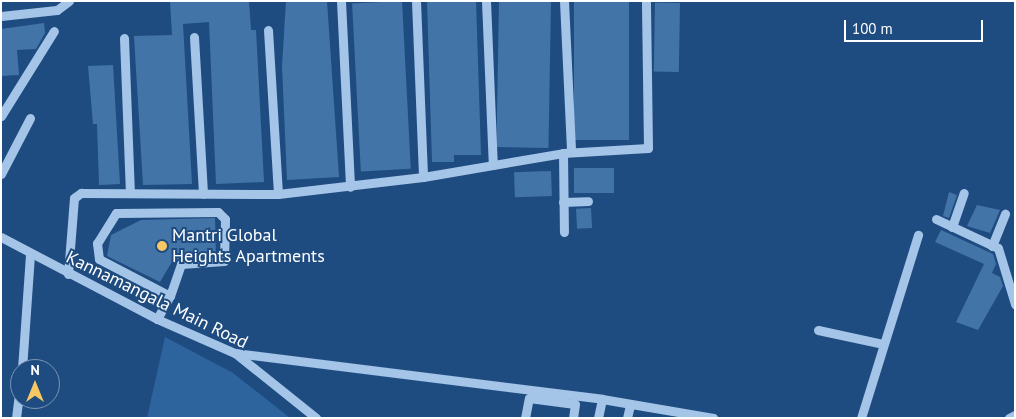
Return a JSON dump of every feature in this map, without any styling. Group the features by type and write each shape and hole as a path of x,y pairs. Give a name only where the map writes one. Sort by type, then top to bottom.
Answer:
{"street":[{"path":"1,16 56,6 69,1"},
{"path":"341,1 350,187"},
{"path":"416,1 423,177"},
{"path":"486,1 493,165"},
{"path":"564,1 567,153 563,202 564,232"},
{"path":"68,274 74,198 81,193 278,194 423,177 567,153 648,148 646,1"},
{"path":"268,30 278,194"},
{"path":"1,116 54,31"},
{"path":"194,37 203,194"},
{"path":"124,38 130,193"},
{"path":"1,174 30,118"},
{"path":"952,227 964,193"},
{"path":"563,202 588,201"},
{"path":"157,319 170,296 181,264 224,261 225,218 218,212 116,213 97,243 100,259 170,296"},
{"path":"992,246 1006,213"},
{"path":"936,219 998,248 1010,267 1015,304"},
{"path":"861,418 918,235"},
{"name":"Kannamangala Main Road","path":"1,237 30,255 157,319 235,354 316,418"},
{"path":"23,359 30,255"},
{"path":"818,330 883,344"},
{"path":"235,354 602,399 714,418"},
{"path":"525,418 529,398 575,404 573,418"},
{"path":"598,418 602,399"},
{"path":"627,418 630,405"}],"shaded area":[{"path":"165,337 233,373 290,418 147,418"}],"building":[{"path":"170,1 249,1 251,30 256,30 264,182 216,184 209,22 183,24 192,184 143,185 134,36 172,35"},
{"path":"286,1 327,1 339,177 287,180 282,66"},
{"path":"402,1 411,169 361,171 352,4"},
{"path":"427,1 476,1 481,155 454,155 454,162 432,162"},
{"path":"499,1 551,2 548,148 496,147"},
{"path":"574,1 629,1 629,140 574,140"},
{"path":"655,3 680,3 679,72 654,72"},
{"path":"44,23 45,33 36,49 17,50 19,75 1,76 1,29"},
{"path":"113,65 120,184 99,185 97,124 93,124 88,66"},
{"path":"574,168 614,168 614,193 574,193"},
{"path":"551,171 552,196 515,197 514,172"},
{"path":"949,192 957,195 949,218 943,216"},
{"path":"977,205 1000,210 990,233 967,226"},
{"path":"591,208 592,228 577,229 576,209"},
{"name":"Mantri Global Heights Apartments","path":"215,218 216,255 173,260 160,282 107,256 111,235 141,220"},
{"path":"941,230 993,254 996,264 992,273 1000,277 1003,286 978,330 956,322 984,264 935,242"}],"place":[{"name":"Mantri Global Heights Apartments","path":"162,246"}]}
